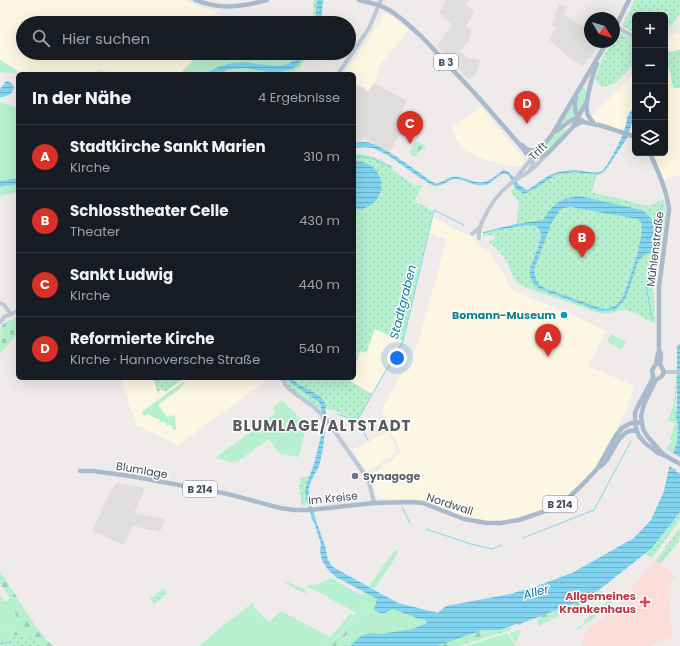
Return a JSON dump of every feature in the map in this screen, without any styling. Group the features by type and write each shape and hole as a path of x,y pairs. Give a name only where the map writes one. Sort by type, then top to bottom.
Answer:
{"main road":[{"path":"195,0 212,5 231,7 249,5 267,0"},
{"name":"B 3","path":"359,0 379,5 395,13 423,38 475,93 520,145 534,157"},
{"path":"620,19 630,0"},
{"path":"528,152 536,150 544,144 553,133 603,49"},
{"path":"593,122 587,112 587,101 594,72 603,49"},
{"path":"582,85 574,106 578,117 583,122 599,125 632,135"},
{"name":"Trift","path":"569,132 587,101"},
{"path":"553,133 563,125 578,117 585,118 599,125"},
{"name":"Trift","path":"548,153 579,123 583,122"},
{"path":"534,157 542,156 548,153"},
{"name":"Mühlenstraße","path":"642,422 644,404 656,380 656,376 652,370 658,366 661,354 659,350 659,287 669,210 665,190 651,156"},
{"name":"Mühlenstraße","path":"656,376 662,376 664,372 663,369 658,366"},
{"path":"656,376 652,380 637,408 635,416 637,431 645,443 658,453 680,464"},
{"path":"642,422 643,429 647,436 666,456"},
{"name":"B 214","path":"635,423 642,422"},
{"name":"Nordwall","path":"374,503 423,503 464,519 477,522 494,524 512,522 560,505 570,497 597,468 613,442 622,432 635,423"},
{"name":"Nordwall","path":"597,468 605,462 622,436 629,431 637,431"},
{"name":"Blumlage","path":"80,471 93,471 136,477 228,494 280,508 294,510"},
{"name":"Im Kreise","path":"294,510 312,510 374,503"}],"street":[{"path":"356,47 367,31 381,0"},
{"path":"620,31 632,36"},
{"path":"339,72 347,60"},
{"path":"479,238 478,234 480,228 491,204 515,181 544,144"},
{"path":"528,152 528,163"},
{"name":"Trift","path":"515,181 529,172 548,153"},
{"path":"529,172 534,157"},
{"path":"472,234 480,228"},
{"path":"0,303 4,305 11,314"},
{"path":"0,323 4,317 16,312"},
{"path":"664,372 678,372"},
{"path":"283,380 290,389 314,407 326,419 365,475 370,486 374,503"}],"shaded area":[{"path":"0,0 184,0 200,7 217,11 215,16 16,16 16,60 193,60 181,72 107,72 99,67 96,72 21,72 0,60"},
{"path":"446,0 469,0 466,5 474,11 466,27 472,30 469,38 470,40 460,51 468,58 480,60 475,75 470,79 468,79 437,46 452,24 439,13"},
{"path":"560,3 567,7 563,14 584,27 584,48 597,48 591,58 589,58 583,66 571,59 549,40 556,28 551,25 556,16 554,15"},
{"path":"383,13 391,16 409,30 381,63 374,83 368,91 356,86 356,72 345,72 353,60 356,60 356,56 361,48 365,45 379,25"},
{"path":"675,32 680,35 680,175 662,180 652,156 668,156 668,39"},
{"path":"632,75 632,134 594,123 591,116"},
{"path":"374,83 407,101 400,115 409,120 390,151 362,137 360,142 356,143 356,86 368,91"},
{"path":"481,107 522,156 524,162 521,166 511,166 486,160 468,152 458,142 452,127"},
{"path":"432,216 447,226 473,237 476,243 488,251 503,272 509,285 520,294 567,312 606,331 588,366 634,386 627,409 593,472 567,497 540,512 511,520 490,522 464,518 412,500 378,498 369,476 393,460 400,451 383,411 383,407 417,346 447,239 428,233"},
{"path":"375,329 403,341 372,394 350,381 356,380 356,363 360,351 366,353"},
{"path":"122,380 154,380 157,392 161,389 165,392 181,380 267,380 178,445 136,425"},
{"path":"388,432 397,450 390,458 366,471 352,450"},
{"path":"116,483 144,488 134,513 165,519 160,532 133,526 124,545 92,531 109,494"},
{"name":"Allgemeines Krankenhaus","path":"656,560 676,576 668,588 672,637 653,646 583,646 584,632 597,623 621,601"}],"green space":[{"path":"314,0 317,0 316,16 313,16"},
{"path":"635,0 680,0 680,14 668,29 668,12 632,12 632,31 622,26"},
{"path":"620,33 632,39 632,66 616,83 602,87 595,80 602,59 608,48 620,48"},
{"path":"680,49 680,88 673,88 670,70 668,68 668,51 672,52"},
{"path":"0,60 17,70 16,74 0,72"},
{"path":"193,60 278,60 280,65 274,66 251,62 213,69 208,72 181,72"},
{"path":"278,60 294,60 292,62 280,65"},
{"path":"301,60 305,60 300,68 293,72 282,72 288,70"},
{"path":"245,68 267,72 223,72 231,69"},
{"path":"582,87 587,90 579,113 577,103"},
{"path":"0,102 16,107 16,178 0,181"},
{"path":"572,106 575,116 561,124"},
{"path":"564,128 565,133 552,146 542,153 541,151 551,138"},
{"path":"416,141 426,146 424,150 421,149 416,157 409,153"},
{"path":"356,154 364,154 379,159 392,166 392,170 416,186 423,185 414,201 433,211 403,341 375,329 366,353 360,351 356,363"},
{"path":"575,172 597,175 592,192 648,206 664,199 666,214 653,277 655,323 636,313 625,310 607,314 599,313 524,287 517,282 506,260 489,242 495,239 494,235 483,236 483,233 516,227 519,203 511,191 515,187 525,194 557,174"},
{"path":"16,184 16,192 0,196 0,187"},
{"path":"16,318 16,335 0,354 1,327 6,322"},
{"path":"611,334 626,342 622,349 607,342"},
{"path":"676,376 676,417 678,425 677,442 673,453 666,448 672,441 670,439 675,423 668,420 674,403"},
{"path":"154,380 181,380 165,392 161,389 158,393"},
{"path":"285,380 350,380 372,394 359,417 355,420 341,413 321,409 290,389"},
{"path":"184,381 185,384 181,386 181,388 158,405 167,417 169,415 170,417 175,415 175,430 169,424 168,426 166,423 162,421 161,423 159,422 160,420 147,414 146,416 142,414 143,411"},
{"path":"282,400 296,414 305,429 299,457 280,454 269,439 237,462 230,462 215,458 276,413 273,408"},
{"path":"311,474 306,488 308,504 302,506 299,486 301,478"},
{"path":"680,512 680,520 652,558 645,554 652,548"},
{"path":"680,528 680,539 661,564 656,560"},
{"path":"395,550 398,552 374,589 369,586"},
{"path":"0,571 34,624 47,641 54,646 39,646 0,641 0,631 10,629 18,630 17,616 5,602 10,598 0,583"},
{"path":"331,578 360,595 360,606 356,613 305,586 318,584"},
{"path":"287,582 305,589 305,594 285,583"},
{"path":"163,588 167,593 155,604 150,599"},
{"path":"599,590 613,602 577,630 576,629 583,624 584,621 607,602 600,595 538,626 537,617 581,601"},
{"path":"366,593 377,599 384,614 393,609 419,619 424,619 428,623 412,629 382,634 369,633 361,636 354,643 346,636 361,612"},
{"path":"366,593 361,612 350,630 336,646 326,646 340,635 350,623 360,606 360,595"},
{"path":"0,596 17,616 18,630 10,629 0,631"},
{"path":"252,603 254,604 252,606 269,622 281,611 330,637 350,613 354,615 342,632 326,646 199,646"},
{"path":"510,626 511,630 458,646 437,646 483,630 500,630"},
{"path":"520,630 521,632 516,642 510,634"},
{"path":"21,634 33,638 39,646 0,646 0,640"},
{"path":"507,634 517,646 466,646"},
{"path":"346,636 354,643 350,646 336,646"}],"water":[{"path":"317,0 323,0 322,16 316,16"},
{"path":"294,60 302,60 293,69 278,72 267,72 245,68 231,69 223,72 208,72 226,64 234,63 278,66 290,63"},
{"path":"6,81 13,85 13,90 8,95 0,97 0,89"},
{"path":"632,110 632,123 627,138 605,171 597,175 575,172 557,174 525,194 515,187 509,176 506,174 499,176 490,183 484,185 475,185 464,180 455,179 440,185 431,185 378,150 368,147 356,148 356,143 360,142 366,142 379,146 435,183 440,183 451,177 485,182 503,170 509,172 519,185 528,190 555,173 568,170 592,172 602,171 623,135 628,115"},
{"path":"356,161 367,163 375,169 380,177 381,186 379,195 374,203 365,208 356,209"},
{"path":"16,178 16,184 0,187 0,181"},
{"path":"580,196 641,210 650,217 652,222 653,234 651,252 638,261 628,293 621,305 609,311 600,311 542,290 534,284 530,276 530,270 541,237 540,231 536,226 527,225 483,233 516,224 542,220 551,208 558,202","holes":["571,207 637,219 641,222 642,229 639,248 624,295 614,306 600,308 544,288 536,280 534,270 551,224 559,211 563,208"]},
{"name":"Aller","path":"680,344 680,512 652,548 599,590 581,601 520,625 517,624 500,630 483,630 437,646 350,646 361,636 369,633 382,634 412,629 427,623 424,619 419,619 393,609 384,613 377,612 374,610 377,599 336,577 328,570 322,560 320,551 321,544 312,516 314,515 325,546 328,560 333,567 398,603 438,613 446,606 510,594 572,573 634,538 651,520 664,491 670,463 677,442 677,346"},
{"path":"288,380 294,380 321,398 324,401 326,413 322,452 319,466 310,485 310,503 308,504 305,491 321,436 321,406 319,402"}],"pier":[{"path":"672,453 680,457 680,473 676,472 676,470 667,465"}],"waterway":[{"path":"356,157 373,159 391,168"},
{"name":"Stadtgraben","path":"368,440 356,420 403,341 434,210 464,225"},
{"name":"Stadtgraben","path":"651,250 660,253"},
{"name":"Stadtgraben","path":"652,319 646,285 657,253"},
{"name":"Stadtgraben","path":"337,414 355,420"},
{"name":"Stadtgraben","path":"523,538 594,510 631,441"},
{"path":"308,499 314,520"},
{"name":"Stadtgraben","path":"402,507 410,523"},
{"name":"Stadtgraben","path":"426,529 471,544 492,549 502,545"},
{"path":"0,644 10,642"}],"place":[{"name":"Reformierte Kirche","path":"527,124"},
{"name":"Sankt Ludwig","path":"410,144"},
{"name":"Schlosstheater Celle","path":"582,258"},
{"name":"Bomann-Museum","path":"564,315"},
{"name":"Stadtkirche Sankt Marien","path":"548,357"},
{"name":"Synagoge","path":"355,476"},
{"name":"Allgemeines Krankenhaus","path":"645,602"}],"district":[{"name":"BLUMLAGE/ALTSTADT","path":"322,426"}]}
